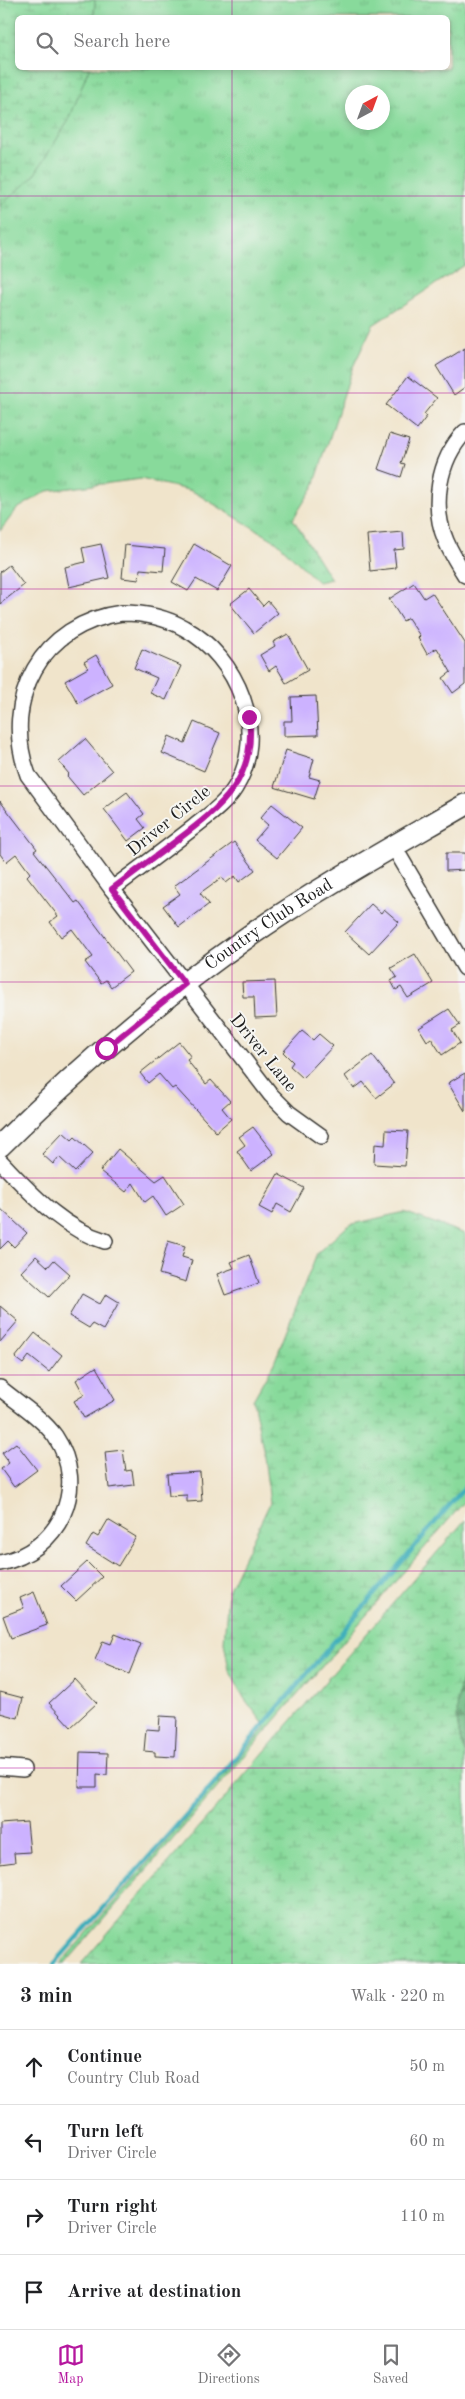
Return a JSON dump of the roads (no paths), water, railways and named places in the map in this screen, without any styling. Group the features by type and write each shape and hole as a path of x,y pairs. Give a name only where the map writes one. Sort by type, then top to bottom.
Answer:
{"street":[{"path":"465,432 447,459 442,472 438,500 441,527 465,575"},
{"name":"Driver Circle","path":"112,889 184,835 226,799 245,767 250,742 249,717 243,699 222,661 211,648 184,628 169,620 138,613 122,613 91,619 64,633 52,643 32,668 21,692 16,723 20,755 28,775 112,889 185,984"},
{"name":"Country Club Road","path":"0,1146 106,1048 185,984 246,939 465,805"},
{"path":"394,847 465,968"},
{"name":"Driver Lane","path":"185,984 271,1095 290,1113 321,1136"},
{"path":"0,1161 62,1221 82,1233 105,1240"},
{"path":"0,1388 39,1419 54,1436 65,1456 69,1478 64,1512 53,1533 40,1546 24,1556 0,1563"},
{"path":"0,1768 24,1769"}],"waterway":[{"path":"54,1964 216,1781 465,1487"}]}
